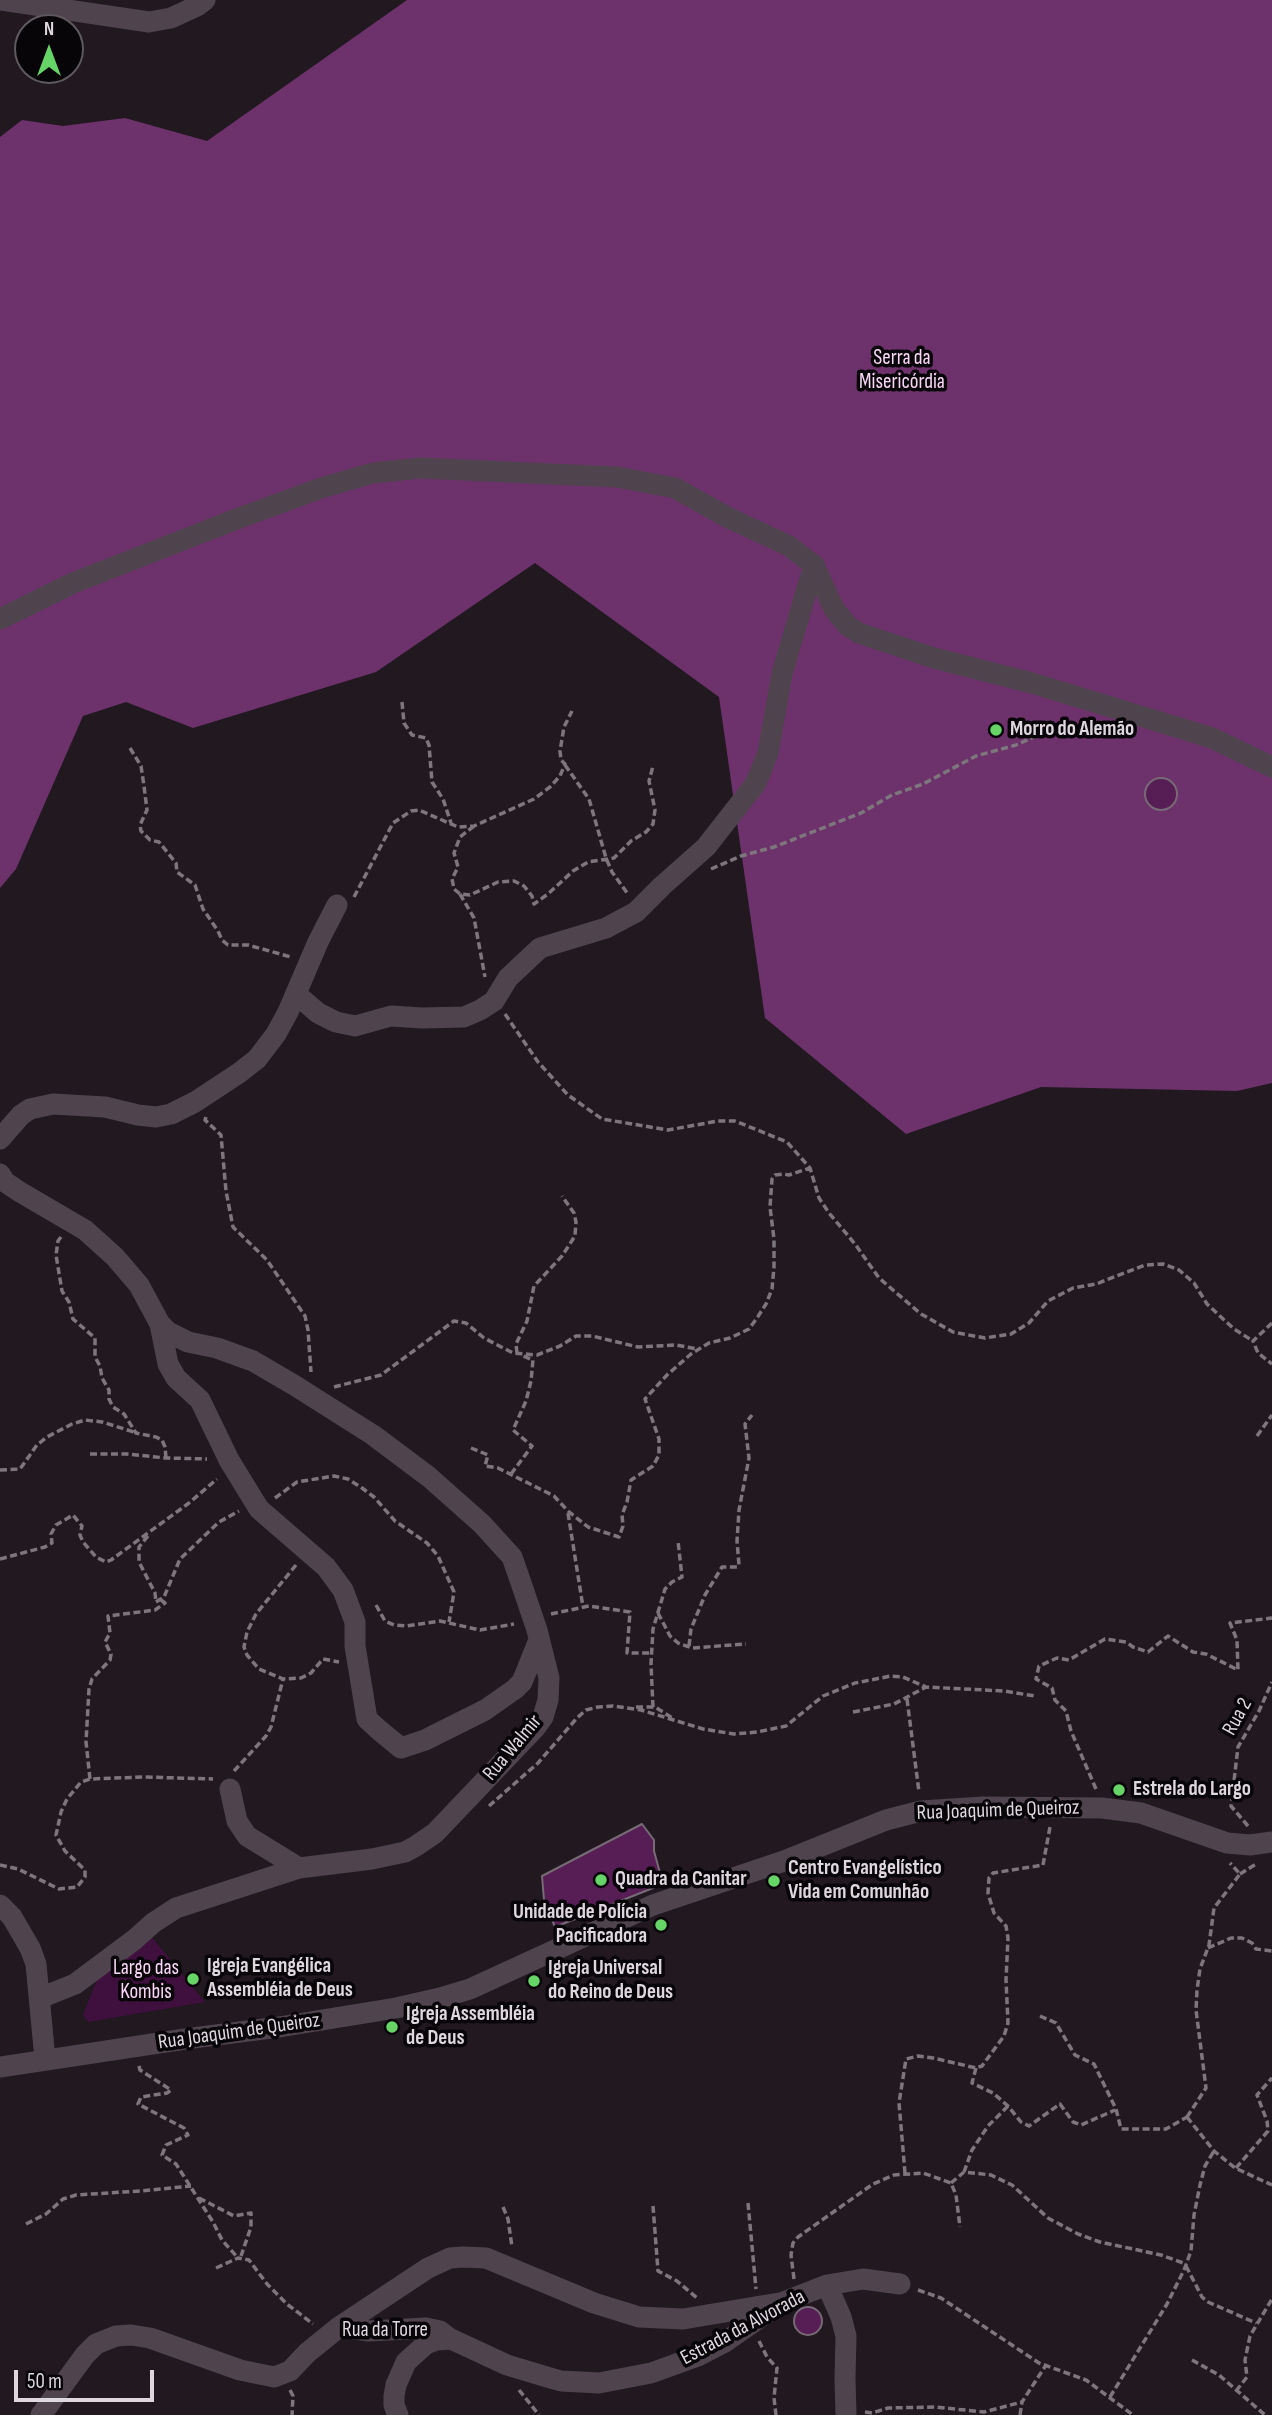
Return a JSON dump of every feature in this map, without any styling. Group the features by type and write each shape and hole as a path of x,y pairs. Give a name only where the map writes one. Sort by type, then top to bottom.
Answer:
{"street":[{"path":"1,0 149,22 171,18 199,2"},
{"path":"0,619 73,583 321,488 373,472 420,468 617,477 675,488 727,517 789,546 814,565 834,609 848,626 859,633 934,658 1031,683 1212,738 1272,767"},
{"path":"296,994 318,1013 336,1022 355,1026 391,1016 464,1017 494,1001 508,978 540,947 607,928 636,912 706,847 756,783 768,753 782,674 814,565"},
{"path":"0,1139 21,1115 41,1106 53,1104 105,1107 156,1117 180,1110 239,1073 257,1059 276,1034 337,905"},
{"path":"0,1174 5,1182 20,1192 76,1224 115,1257 139,1285 160,1324 168,1364 176,1378 200,1400 231,1463 257,1504 334,1576 352,1609 359,1681 367,1719 401,1748 425,1740 485,1710 515,1689 526,1674 535,1626"},
{"name":"Rua Walmir","path":"40,1998 75,1984 176,1908 299,1868 392,1855 416,1846 435,1833 526,1739 543,1717 548,1700 549,1678 512,1557 482,1524 429,1477 314,1394 253,1360 188,1342 168,1332 160,1324"},
{"path":"229,1786 237,1821 247,1836 299,1868"},
{"name":"Rua Joaquim de Queiroz","path":"0,2067 279,2027 440,1998 470,1989 653,1905 784,1861 886,1820 921,1811 983,1807 1102,1808 1141,1813 1227,1843 1250,1845 1272,1842"},
{"path":"0,1905 12,1917 36,1964 45,2059"},
{"name":"Estrada da Alvorada","path":"333,2331 428,2268 450,2258 486,2258 594,2303 639,2317 683,2319 704,2315 756,2313"},
{"name":"Estrada da Alvorada","path":"451,2339 507,2365 547,2377 561,2381 599,2383 650,2372 698,2357 725,2342 756,2313 827,2285 863,2279 900,2284"},
{"path":"827,2285 846,2336 846,2412"},
{"name":"Rua da Torre","path":"283,2375 333,2331 426,2328 440,2331 451,2339"},
{"path":"41,2415 90,2350 104,2339 116,2336 150,2338 240,2370 265,2376 283,2375"},
{"path":"398,2415 394,2396 405,2362 426,2344 451,2339"}],"path":[{"path":"402,702 404,723 412,735 426,738 429,745 432,782 443,799 452,824"},
{"path":"572,711 564,727 561,760 589,799 606,858 612,872 630,897"},
{"path":"702,873 741,856 862,813 892,794 923,784 976,756 1016,745 1052,729 1103,723"},
{"path":"130,748 141,766 144,786 146,810 140,825 141,831 150,840 159,842 176,863 177,872 195,885 203,909 222,940 228,945 248,945 310,960"},
{"path":"565,764 561,776 534,799 474,826 460,837 454,853 458,867 452,879 454,889 460,894 474,918 482,970 494,1001 538,1062 568,1095 603,1119 668,1130 718,1121 735,1121 787,1142 810,1168 819,1198 879,1278 921,1314 953,1332 985,1338 1011,1334 1029,1323 1048,1301 1073,1288 1096,1284 1145,1265 1163,1264 1179,1270 1194,1283 1207,1304 1234,1329 1253,1341 1258,1353 1272,1364"},
{"path":"460,894 470,895 498,881 514,881 524,886 532,896 534,904 573,871 589,862 614,858 653,824 655,810 649,781 653,766"},
{"path":"337,905 354,897 393,823 411,811 419,810 458,827 474,826"},
{"path":"209,1091 209,1111 205,1120 221,1135 226,1191 233,1227 267,1260 305,1316 314,1394 381,1375 454,1321 466,1323 490,1342 533,1360 526,1401 513,1430 532,1446 511,1474"},
{"path":"471,1448 488,1455 485,1466 498,1468 554,1496 588,1527 619,1537 631,1480 653,1466 659,1455 659,1439 645,1399 667,1375 699,1349 748,1329 766,1304 772,1289 774,1267 770,1207 772,1179 775,1175 789,1175 810,1168"},
{"path":"517,1354 516,1345 527,1321 534,1286 562,1256 575,1236 574,1213 562,1196"},
{"path":"76,1224 58,1241 57,1262 62,1291 69,1302 73,1319 95,1338 95,1357 113,1407 124,1414 136,1433"},
{"path":"1253,1341 1272,1323"},
{"path":"517,1354 537,1355 576,1336 592,1336 638,1347 676,1345 699,1349"},
{"path":"688,1646 691,1629 705,1595 722,1567 739,1565 738,1510 749,1458 745,1424 752,1415"},
{"path":"1257,1436 1272,1415"},
{"path":"0,1470 20,1469 37,1445 47,1437 85,1420 156,1437 162,1440 166,1458"},
{"path":"90,1454 127,1454 231,1463"},
{"path":"0,1559 52,1543 51,1534 56,1525 73,1515 82,1527 80,1535 83,1542 96,1557 106,1562 118,1557 189,1503 231,1463"},
{"path":"151,1531 139,1548 139,1562 155,1593 156,1602 161,1600 180,1559 219,1522 298,1482 334,1476 348,1479 374,1497 395,1521 427,1542 438,1556 454,1592 449,1622"},
{"path":"568,1511 583,1607"},
{"path":"653,1707 653,1629 665,1589 682,1577 678,1541"},
{"path":"310,1554 297,1564 256,1614 244,1639 244,1647 259,1669 284,1679 301,1678 311,1673 323,1659"},
{"path":"90,1779 86,1742 89,1689 92,1679 110,1660 111,1654 105,1642 110,1633 108,1616 155,1610 165,1603 161,1600"},
{"path":"376,1605 385,1622 394,1625 449,1622 480,1630 535,1626 583,1607 630,1612 627,1653 651,1653"},
{"path":"658,1611 670,1636 678,1643 704,1648 746,1644"},
{"path":"1102,1808 1071,1731 1066,1711 1055,1699 1052,1688 1035,1679 1039,1666 1057,1658 1069,1660 1105,1639 1126,1642 1148,1652 1168,1636 1193,1652 1206,1654 1217,1662 1238,1670 1237,1640 1230,1623 1272,1618"},
{"path":"480,1812 497,1802 538,1763 586,1710 613,1706 641,1710 715,1732 757,1732 786,1726 822,1696 855,1683 891,1676 903,1677 926,1688 1003,1691 1035,1696"},
{"path":"0,1865 19,1870 59,1889 77,1887 85,1877 85,1870 59,1845 56,1835 57,1824 67,1799 80,1782 90,1779 173,1777 223,1779 229,1786 237,1765 266,1736 271,1727 284,1679"},
{"name":"Rua 2","path":"1250,1845 1249,1828 1231,1806 1234,1773 1238,1747 1272,1682"},
{"path":"853,1712 881,1709 926,1688"},
{"path":"907,1699 921,1811"},
{"path":"625,1708 653,1707 678,1722"},
{"path":"905,2173 899,2103 906,2059 918,2056 976,2068 982,2066 1004,2036 1008,2023 1008,1938 1006,1926 994,1913 988,1893 989,1878 993,1873 1043,1864 1054,1808"},
{"path":"1040,2016 1056,2023 1075,2055 1094,2064 1116,2109 1121,2129 1166,2129 1187,2117 1206,2088 1196,2010 1200,1969 1208,1948 1214,1908 1240,1874 1230,1864 1227,1843"},
{"path":"1208,1948 1231,1938 1242,1938 1252,1942 1256,1949 1272,1951"},
{"path":"137,2046 140,2070 172,2090 141,2097 138,2104 184,2128 188,2135 166,2145 162,2155 176,2164 214,2222 222,2240 239,2258"},
{"path":"976,2068 972,2083 993,2093 1021,2122 1029,2126 1060,2105 1073,2122 1081,2125 1116,2109"},
{"path":"1235,2168 1268,2131 1267,2120 1257,2095 1272,2078"},
{"path":"951,2183 964,2172 972,2150 988,2126 1008,2106"},
{"path":"1187,2117 1214,2151 1235,2168 1272,2185"},
{"path":"1110,2397 1167,2304 1186,2265 1191,2251 1200,2185 1205,2166 1214,2151"},
{"path":"964,2172 1002,2179 1048,2218 1078,2234 1100,2242 1161,2255 1186,2265 1202,2297 1208,2302 1256,2323"},
{"path":"789,2299 791,2255 793,2243 798,2236 873,2184 905,2173 923,2173 951,2183 956,2195 960,2227"},
{"path":"26,2224 46,2214 63,2199 76,2194 140,2192 191,2186"},
{"path":"197,2197 234,2216 251,2213 251,2227 239,2258"},
{"path":"748,2203 759,2342 766,2357 777,2368 774,2398 776,2415"},
{"path":"653,2206 658,2271 677,2281 701,2300 704,2315"},
{"path":"503,2207 508,2219 514,2270"},
{"path":"216,2268 239,2258 249,2260 287,2304 333,2331"},
{"path":"900,2284 941,2298 1039,2363 1086,2380 1133,2415"},
{"path":"1237,2391 1247,2377 1245,2360 1251,2336 1272,2299"},
{"path":"1192,2360 1219,2375 1265,2415"},
{"path":"1020,2415 1021,2402 1046,2365"},
{"path":"283,2375 293,2396 292,2415"},
{"path":"846,2412 872,2413 888,2408 936,2407 984,2412 1021,2402"}],"green space":[{"name":"Serra da Misericórdia","path":"407,0 1272,0 1272,1083 1237,1091 1041,1087 906,1134 765,1018 719,697 535,563 376,672 193,728 126,702 83,716 16,869 0,888 0,137 22,120 63,126 125,118 207,141"},
{"name":"Largo das Kombis","path":"151,1936 205,2002 88,2022 83,2015 97,1979"}],"building":[{"path":"1161,778 1173,782 1177,794 1173,806 1161,810 1149,806 1145,794 1149,782"},
{"path":"642,1824 654,1840 654,1851 663,1884 555,1927 544,1900 542,1876"},
{"path":"808,2307 818,2311 822,2321 818,2331 808,2335 798,2331 794,2321 798,2311"}],"place":[{"name":"Morro do Alemão","path":"996,730"},
{"name":"Estrela do Largo","path":"1119,1790"},
{"name":"Quadra da Canitar","path":"601,1880"},
{"name":"Centro Evangelístico Vida em Comunhão","path":"774,1881"},
{"name":"Unidade de Polícia Pacificadora","path":"661,1925"},
{"name":"Igreja Evangélica Assembléia de Deus","path":"193,1979"},
{"name":"Igreja Universal do Reino de Deus","path":"534,1981"},
{"name":"Igreja Assembléia de Deus","path":"392,2027"}]}
